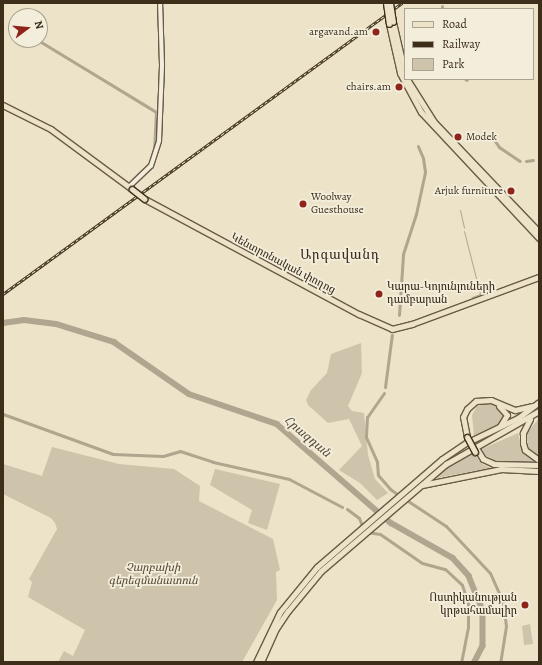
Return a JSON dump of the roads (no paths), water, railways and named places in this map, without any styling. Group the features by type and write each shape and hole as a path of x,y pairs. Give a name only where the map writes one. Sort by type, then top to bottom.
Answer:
{"highway":[{"path":"386,3 404,70"},
{"path":"390,3 396,59 406,86 430,126 539,238"},
{"path":"408,80 434,122 467,154 539,232"},
{"path":"469,436 464,417 467,409 476,401 491,400 515,410 538,403"},
{"path":"493,431 504,423 506,413 501,406 480,402 471,408 466,416 466,428 476,452 483,462 501,468 539,471"},
{"path":"256,662 280,612 317,567 404,491 454,451 518,418 538,403"},
{"path":"261,662 275,630 288,611 321,571 457,456 530,418 539,411"},
{"path":"530,418 523,433 525,450 539,460"},
{"path":"476,452 483,459 494,464 539,465"},
{"path":"420,486 501,468"}],"main road":[{"name":"Կենտրոնական փողոց","path":"3,105 40,122 145,199 359,314 392,329 412,324 539,277"}],"street":[{"path":"131,188 151,166 159,141 162,65 160,3"}],"waterway":[{"path":"48,46 156,112 154,152"},
{"path":"490,134 499,147 520,161"},
{"path":"399,315 403,254 416,214 425,172 423,158 418,146"},
{"path":"526,161 533,160"},
{"path":"460,210 464,228"},
{"path":"464,231 480,294 472,297"},
{"path":"483,292 493,289"},
{"name":"Հրազդան","path":"3,323 24,320 56,324 114,342 189,394 277,424 391,523 453,558 469,576 483,611 483,646 475,662"},
{"path":"385,387 392,334"},
{"path":"384,393 367,417 366,437 377,462 378,475 390,489 400,496"},
{"path":"3,414 113,454 163,456 180,451 213,462 289,479 342,507"},
{"path":"405,499 446,526 490,573 503,602 506,626 500,662"},
{"path":"347,509 359,518 363,528"},
{"path":"367,532 380,534 422,563 445,569 462,585 468,604 468,627 461,662"}],"railway":[{"path":"3,294 402,3"}],"place":[{"name":"argavand.am","path":"376,32"},
{"name":"chairs.am","path":"399,87"},
{"name":"Modek","path":"458,137"},
{"name":"Arjuk furniture","path":"511,191"},
{"name":"Woolway Guesthouse","path":"303,204"},
{"name":"Կարա-Կոյունլուների դամբարան","path":"379,294"},
{"name":"Ոստիկանության կրթահամալիր","path":"525,605"}],"district":[{"name":"Արգավանդ","path":"340,255"}],"park label":[{"name":"Չարբախի գերեզմանատուն","path":"153,575"}]}
